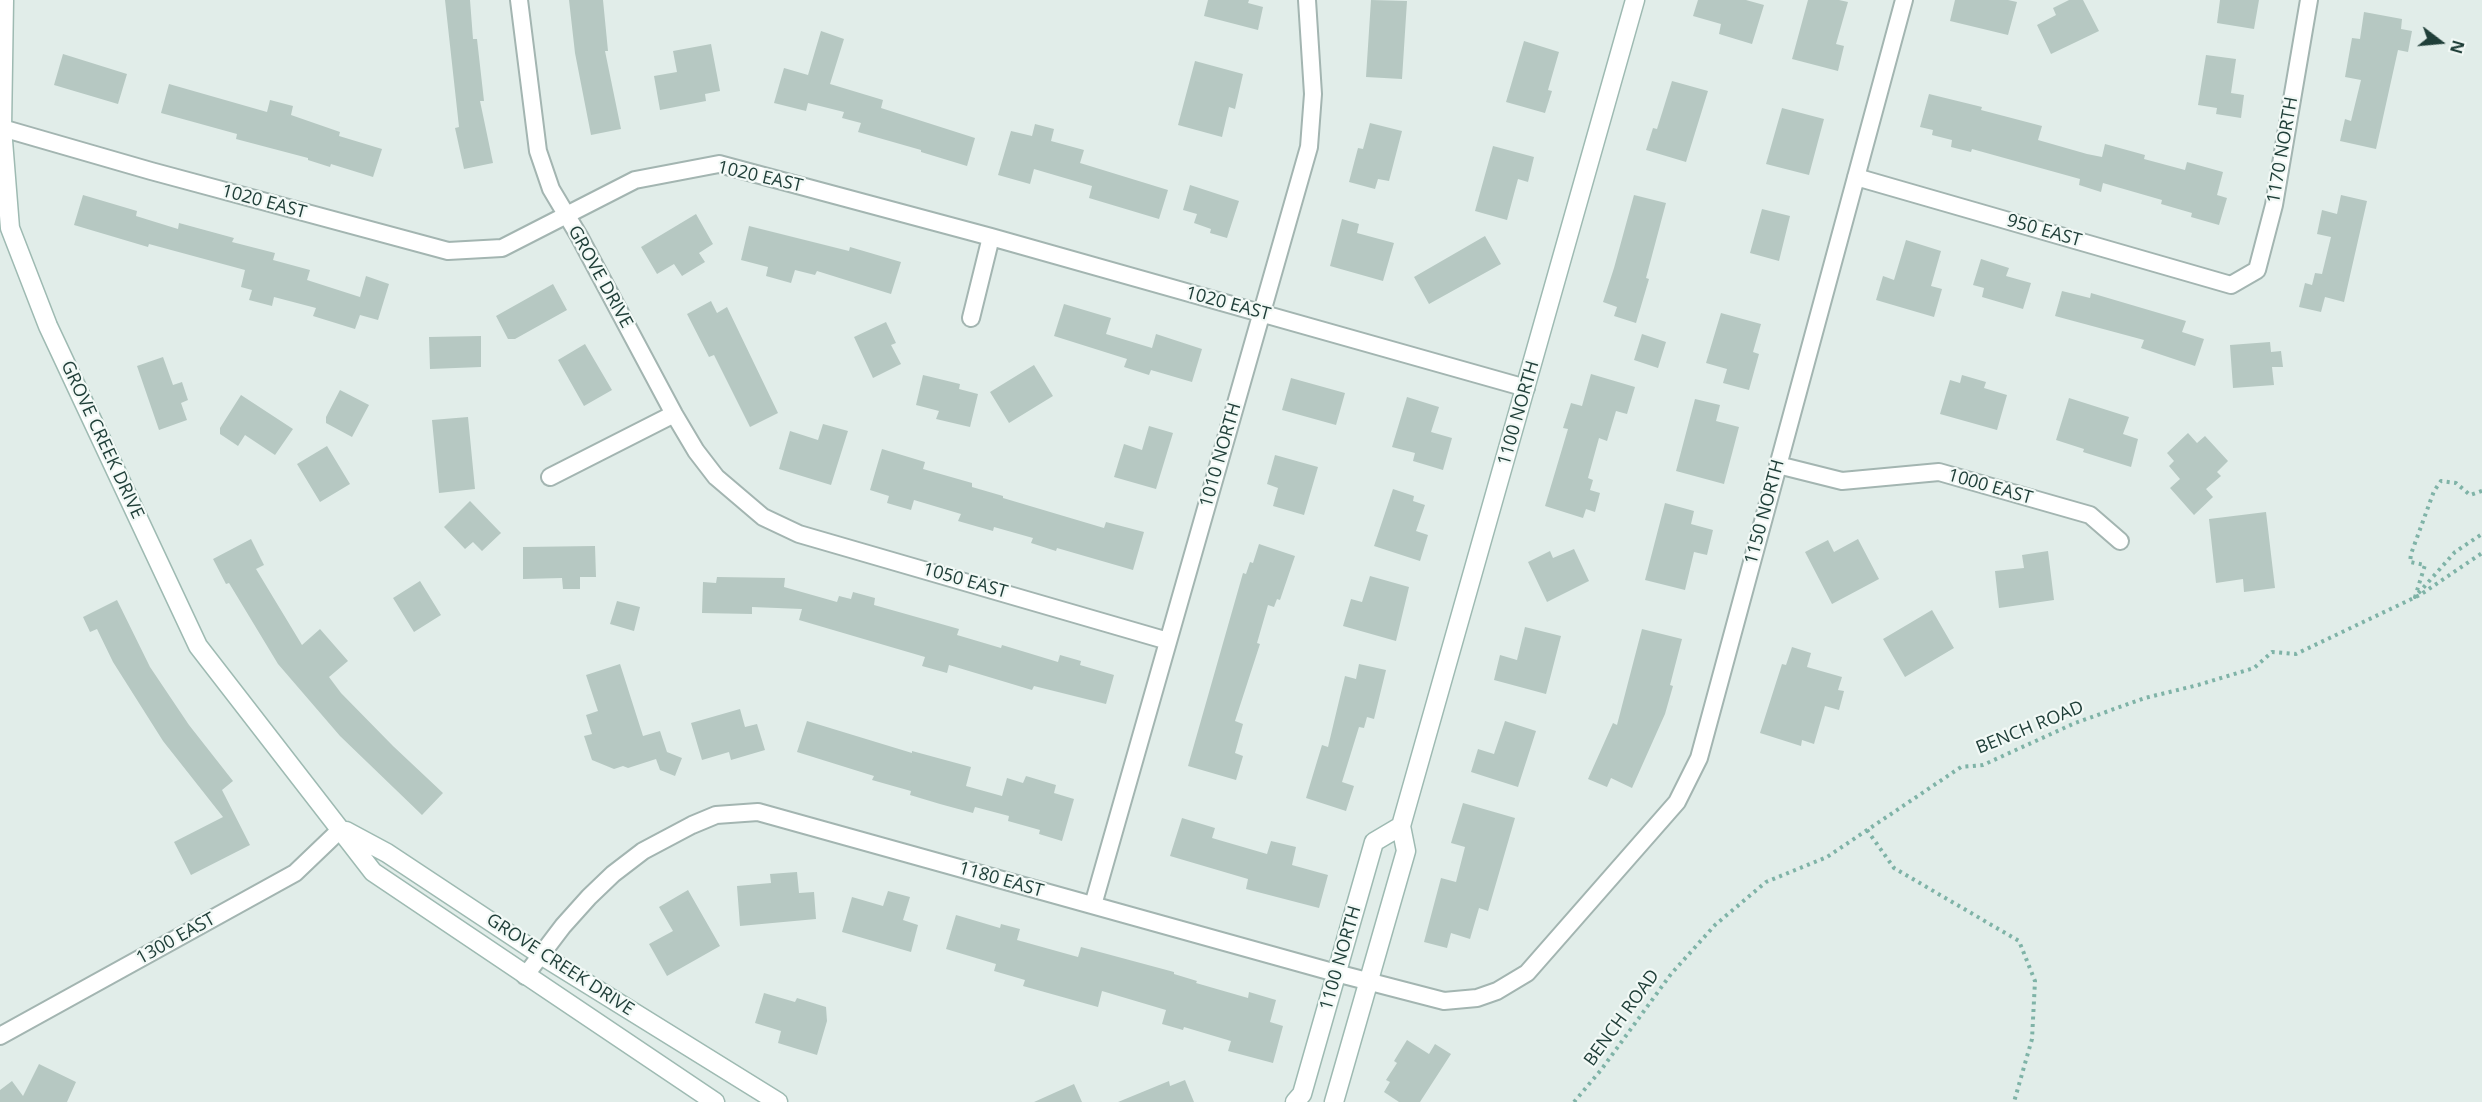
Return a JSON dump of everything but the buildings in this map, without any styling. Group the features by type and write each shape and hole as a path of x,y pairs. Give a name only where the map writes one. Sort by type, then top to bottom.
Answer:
{"street":[{"name":"GROVE CREEK DRIVE","path":"4,0 2,128 10,228 48,326 198,646 373,872 715,1102"},
{"name":"GROVE DRIVE","path":"519,0 538,151 550,189 579,236 696,451 716,477 763,517"},
{"name":"1010 NORTH","path":"1093,905 1310,147 1313,94 1306,0"},
{"name":"1100 NORTH","path":"1334,1102 1406,851 1401,826 1635,0"},
{"name":"1150 NORTH","path":"1527,973 1677,802 1699,759 1904,0"},
{"name":"1170 NORTH","path":"2231,285 2257,270 2274,205 2309,0"},
{"name":"1020 EAST","path":"2,128 151,171 448,251 502,248 636,180 719,164 991,237 1526,388"},
{"name":"950 EAST","path":"1856,177 2231,285"},
{"path":"971,318 991,237"},
{"path":"550,477 674,414"},
{"name":"1000 EAST","path":"1778,465 1842,481 1939,472 2090,515 2120,541"},
{"name":"1050 EAST","path":"763,517 799,534 1168,641"},
{"name":"1180 EAST","path":"525,976 570,918 613,874 643,851 716,815 758,812 1444,1001 1477,998 1497,991 1527,973"},
{"name":"1100 NORTH","path":"1295,1102 1302,1094 1374,842 1401,826"},
{"name":"GROVE CREEK DRIVE","path":"341,829 387,853 541,955 778,1102"},
{"name":"1300 EAST","path":"0,1036 295,873 341,829"}],"path":[{"path":"2415,597 2425,566 2410,562 2411,554 2434,490 2441,481 2456,483 2470,495 2482,491"},
{"path":"2415,597 2455,552 2482,534"},
{"name":"BENCH ROAD","path":"1575,1102 1671,974 1715,925 1766,882 1827,857 1961,767 1983,765 2075,723 2145,698 2198,686 2254,668 2272,652 2296,654 2415,597 2482,553"},
{"path":"1867,830 1894,868 2019,941 2035,981 2032,1039 2014,1102"}]}
